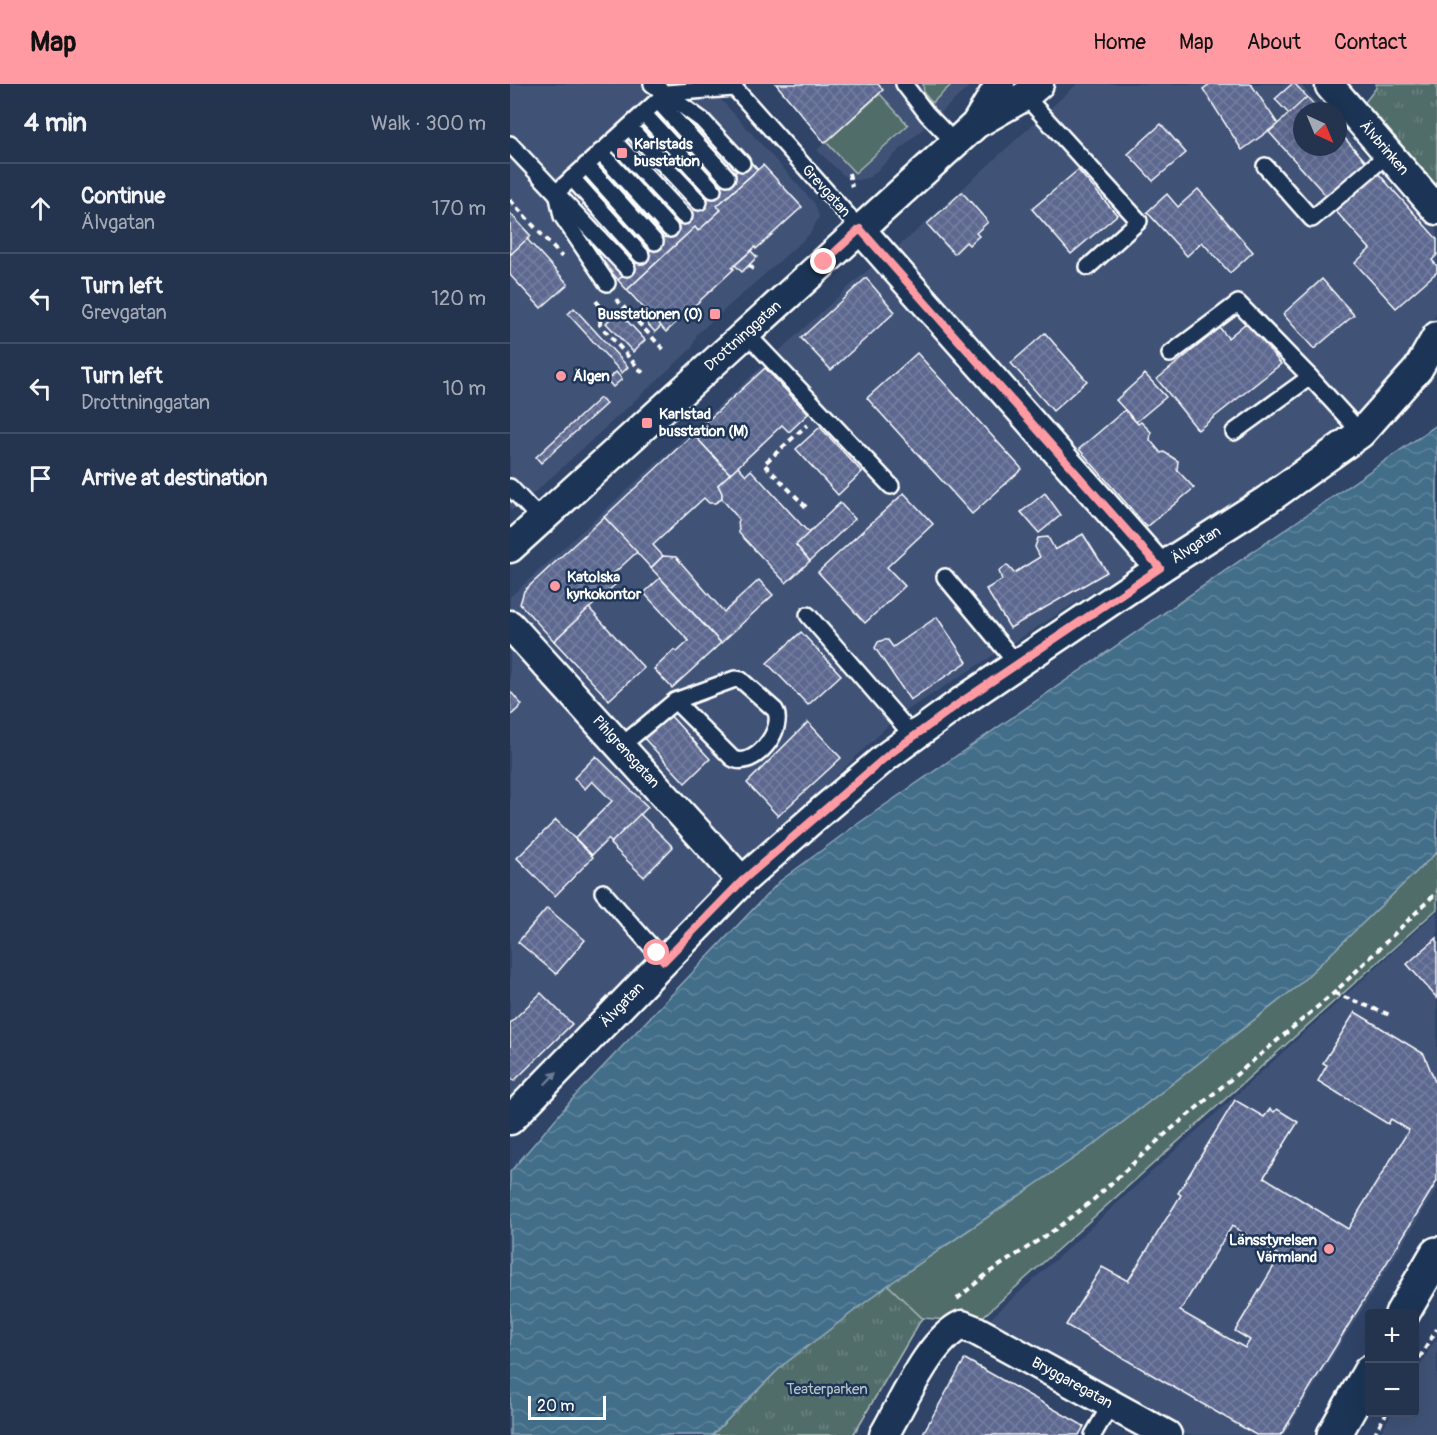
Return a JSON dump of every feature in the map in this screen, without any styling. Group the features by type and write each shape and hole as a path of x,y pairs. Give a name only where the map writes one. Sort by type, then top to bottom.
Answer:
{"street":[{"name":"Drottninggatan","path":"976,124 1000,84"},
{"name":"Älvbrinken","path":"1330,86 1437,210"},
{"name":"Drottninggatan","path":"510,548 976,124 1032,90"},
{"name":"Grevgatan","path":"860,229 1160,568"},
{"name":"Älvgatan","path":"510,1120 742,881 823,810 914,737 1017,664 1160,568 1267,500 1361,433 1418,369 1437,336"},
{"name":"Pihlgrensgatan","path":"510,625 742,881"},
{"path":"1405,1309 1437,1254"},
{"name":"Bryggaregatan","path":"884,1435 940,1340 962,1325 977,1331 1167,1435"},
{"path":"1334,1435 1365,1381"}],"lane":[{"path":"652,84 727,177"},
{"path":"904,84 927,114 955,143"},
{"path":"557,192 662,97 733,86"},
{"name":"Grevgatan","path":"733,86 860,229"},
{"path":"1032,90 1140,221 1088,267"},
{"path":"662,97 702,120 742,163"},
{"path":"644,114 713,190"},
{"path":"629,127 699,202"},
{"path":"614,141 684,216"},
{"path":"510,144 627,268"},
{"path":"600,152 670,229"},
{"path":"1265,166 1312,219 1388,154"},
{"path":"586,165 655,242"},
{"path":"572,178 641,255"},
{"path":"557,192 562,216 610,289"},
{"path":"1170,354 1238,303 1361,433"},
{"path":"746,333 891,486"},
{"path":"1234,432 1310,377"},
{"path":"510,488 541,520"},
{"path":"945,576 1017,664"},
{"path":"808,615 914,737"},
{"path":"621,746 675,701 738,678 775,710 778,724 756,755 749,760 739,761 732,758 675,701"},
{"path":"603,892 664,961"},
{"path":"1093,1435 1111,1404"}],"path":[{"path":"510,200 569,264"},
{"path":"749,265 756,272"},
{"path":"610,289 666,352"},
{"path":"592,296 602,307 600,325 643,374"},
{"path":"806,507 764,464 821,412"},
{"path":"951,1303 988,1273 1053,1231 1092,1202 1172,1128 1334,993 1437,892"},
{"path":"1334,993 1390,1015"},
{"path":"1416,1363 1437,1329"},
{"path":"1374,1435 1385,1417"}],"shaded area":[{"path":"510,84 707,84 815,204 819,217 810,234 697,334 692,348 521,505 510,511"},
{"path":"776,84 972,84 870,177 851,180 817,150 825,143"},
{"path":"1077,84 1300,84 1317,102 1293,102 1293,156 1347,156 1347,135 1437,230 1437,313 1407,363 1357,424 1262,490 1152,554 898,716 744,865 510,1102 510,597 862,275 912,235"},
{"path":"1437,912 1437,1189 1284,1435 1167,1435 977,1331"},
{"path":"1435,1340 1437,1341 1437,1435 1379,1435 1390,1417 1419,1417 1419,1368"}],"green space":[{"path":"923,84 952,84 932,103 924,93"},
{"path":"1376,84 1437,84 1437,187 1362,106 1376,88"},
{"path":"880,94 908,125 855,173 826,142"},
{"path":"1437,852 1437,909 977,1322 922,1318 853,1435 712,1435 783,1365 888,1285 1096,1143 1295,988"},
{"name":"Teaterparken","path":"888,1285 922,1318 853,1435 712,1435 783,1365"}],"water":[{"path":"1437,425 1437,852 1295,988 1096,1143 888,1285 783,1365 712,1435 510,1435 510,1172 575,1096 780,881 856,825"}],"building":[{"path":"776,84 878,84 883,90 825,143"},
{"path":"1210,84 1251,84 1278,124 1242,150 1203,89"},
{"path":"1292,84 1295,84 1307,97 1302,102 1293,102 1293,110 1289,114 1275,99"},
{"path":"1307,97 1312,102 1302,102"},
{"path":"1293,110 1293,156 1347,156 1347,141 1368,164 1330,200 1269,132"},
{"path":"1161,124 1186,153 1153,181 1128,154"},
{"path":"727,137 761,173 630,293 597,256"},
{"path":"749,160 757,170 717,206 721,210 698,231 695,227 627,290 618,280"},
{"path":"763,165 802,207 735,265 732,268 734,269 666,332 627,290 695,227 698,231 721,210 717,206"},
{"path":"1078,170 1117,215 1071,254 1032,209"},
{"path":"1376,171 1437,239 1437,255 1432,260 1437,266 1437,272 1396,308 1355,263 1370,249 1333,208"},
{"path":"1198,189 1253,252 1230,273 1202,242 1187,256 1147,212 1167,194 1178,207"},
{"path":"962,192 988,222 976,233 979,236 969,245 966,242 954,254 927,224"},
{"path":"510,213 531,236 510,255"},
{"path":"527,239 568,284 541,308 510,275 510,255"},
{"path":"751,251 757,257 742,272 735,265"},
{"path":"866,278 895,312 831,370 801,338"},
{"path":"1322,279 1354,315 1314,349 1283,314"},
{"path":"574,308 628,367 622,373 568,314"},
{"path":"618,311 645,340 633,352 606,323"},
{"path":"648,312 661,326 655,332 642,318"},
{"path":"1247,322 1281,364 1198,430 1157,379 1220,328 1228,338"},
{"path":"1045,333 1087,381 1053,411 1011,363"},
{"path":"917,353 1022,469 972,514 867,398"},
{"path":"765,368 808,414 789,432 782,425 730,474 693,434"},
{"path":"616,372 622,379 613,387 607,380"},
{"path":"1145,374 1166,397 1136,422 1116,400"},
{"path":"600,398 606,404 541,463 536,457"},
{"path":"1125,410 1138,424 1141,422 1151,432 1150,440 1161,453 1164,452 1178,461 1177,470 1194,488 1147,527 1079,449"},
{"path":"820,427 862,472 838,495 796,449"},
{"path":"693,434 730,474 718,485 722,499 709,503 704,498 653,545 663,556 651,568 604,517"},
{"path":"738,466 746,475 751,470 809,533 796,545 810,561 786,583 739,533 738,518 722,499 718,485"},
{"path":"904,493 933,524 887,567 905,586 865,623 818,572"},
{"path":"1045,493 1061,515 1039,533 1021,512"},
{"path":"840,503 855,519 810,561 796,545"},
{"path":"604,517 637,552 614,573 620,580 554,641 520,604 524,591"},
{"path":"1083,534 1107,572 1010,628 986,589 1002,580 999,571 1007,565 1014,573 1040,557 1035,547 1038,538 1048,537 1055,550"},
{"path":"663,556 676,557 724,612 759,580 773,595 721,643 651,568"},
{"path":"660,578 721,643 672,688 654,669 674,650 677,652 689,641 644,593"},
{"path":"589,608 644,668 609,700 554,641"},
{"path":"937,617 967,662 910,700 875,648 878,642 883,640 888,640 893,647"},
{"path":"801,632 841,675 808,705 767,663"},
{"path":"510,691 522,705 510,716"},
{"path":"667,712 710,759 685,783 642,736"},
{"path":"808,722 841,758 778,816 747,783"},
{"path":"596,756 648,807 612,843 608,839 592,855 575,838 612,801 592,781 585,789 574,778"},
{"path":"640,814 673,847 644,877 610,844"},
{"path":"556,820 593,857 555,896 517,858"},
{"path":"547,908 585,940 556,974 518,942"},
{"path":"1437,938 1437,998 1407,964"},
{"path":"541,993 572,1024 514,1081 510,1077 510,1023"},
{"path":"1355,1012 1424,1054 1437,1087 1437,1181 1281,1435 1256,1435 1066,1325 1102,1267 1128,1281 1181,1195 1178,1193 1235,1100 1264,1117 1270,1109 1274,1112 1277,1109 1298,1122 1264,1177 1348,1229 1409,1130 1391,1119 1388,1124 1318,1081 1327,1065 1323,1063","holes":["1232,1226 1280,1256 1235,1331 1250,1340 1245,1348 1180,1311"]},
{"path":"965,1359 1084,1426 1079,1435 922,1435"}],"place":[{"name":"Karlstads busstation","path":"622,153"},
{"name":"Busstationen (O)","path":"715,314"},
{"name":"Älgen","path":"561,376"},
{"name":"Karlstad busstation (M)","path":"647,423"},
{"name":"Katolska kyrkokontor","path":"555,586"},
{"name":"Länsstyrelsen Värmland","path":"1329,1249"}],"route":[{"path":"657,953 664,961 742,881 887,756 961,702 1160,568 860,229 824,262"}]}
